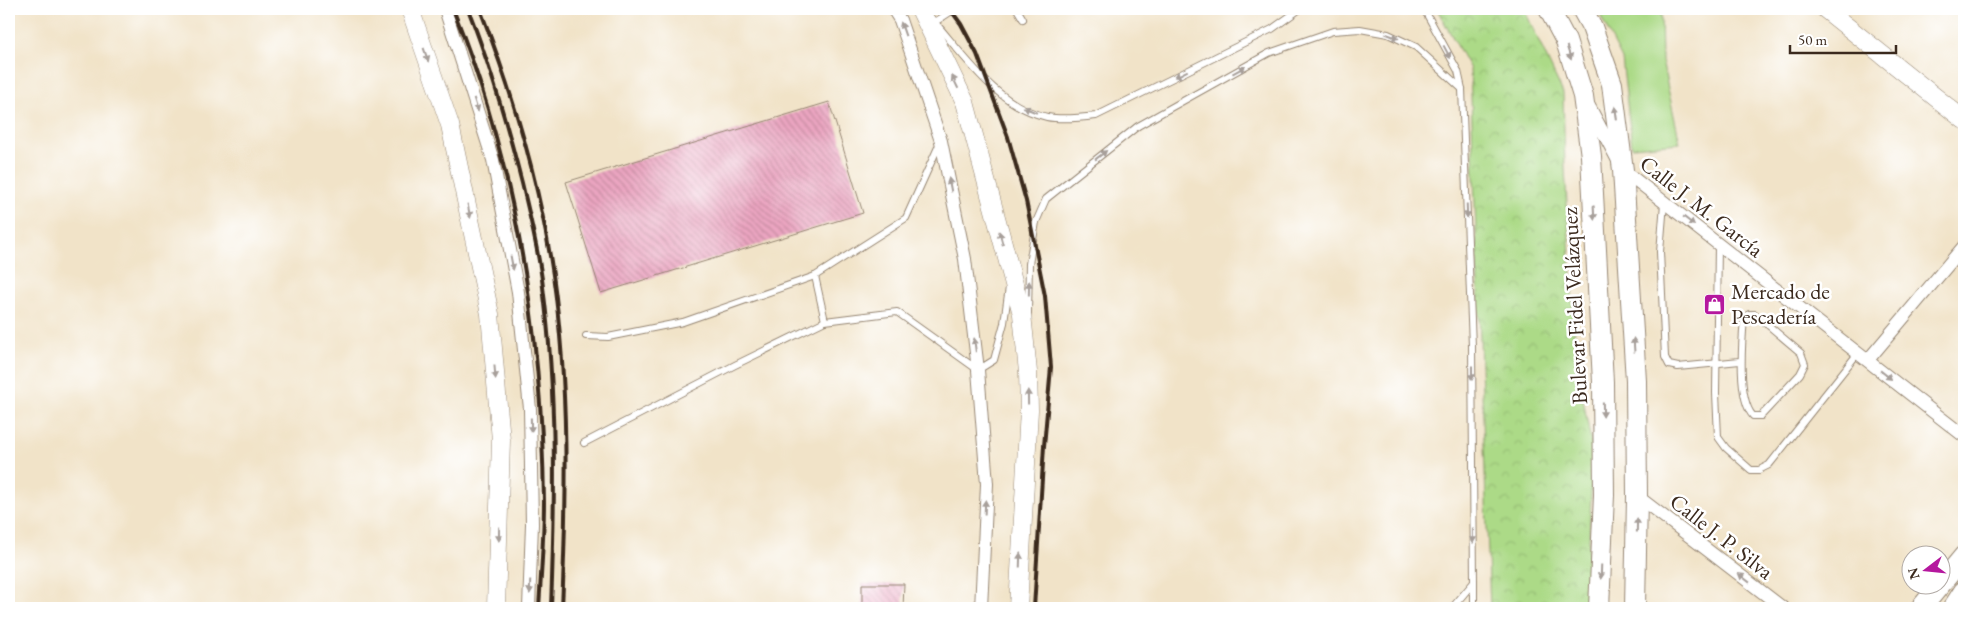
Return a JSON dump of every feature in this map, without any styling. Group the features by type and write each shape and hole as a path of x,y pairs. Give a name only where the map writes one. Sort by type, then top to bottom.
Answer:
{"main road":[{"name":"Bulevar Fidel Velázquez","path":"1549,9 1566,41 1583,96 1591,156 1602,382 1604,495 1599,608"},
{"path":"1582,9 1592,27 1612,84 1623,170 1636,381 1637,496 1635,608"},
{"path":"1602,382 1636,381"},
{"path":"1921,608 1964,556"},
{"path":"1953,608 1964,591"}],"street":[{"path":"410,9 450,126 490,314 501,440 496,608"},
{"path":"445,9 493,160 518,292 530,409 532,524 529,608"},
{"path":"893,9 900,20 941,141 964,259 978,370 986,484 981,608"},
{"path":"920,9 965,102 1022,314 1028,372 1028,410 1018,608"},
{"path":"1825,9 1964,120"},
{"name":"Calle J. M. García","path":"1583,96 1623,170 1964,436"},
{"path":"1863,356 1964,246"},
{"name":"Calle J. P. Silva","path":"1637,496 1783,608"}],"lane":[{"path":"924,9 967,60 1004,98 1029,111 1047,117 1072,118 1096,116 1272,29 1300,9"},
{"path":"935,22 955,9"},
{"path":"1017,9 1023,19"},
{"path":"1424,9 1458,71 1462,89 1472,346 1474,608"},
{"path":"1028,372 1029,264 1036,222 1046,199 1138,126 1269,53 1333,31 1360,29 1388,34 1416,47 1462,89"},
{"path":"586,336 608,337 682,322 815,276 906,218 941,141"},
{"path":"1664,202 1660,252 1664,358 1669,365 1678,367 1740,361"},
{"path":"1718,244 1716,364 1718,437 1726,448 1751,470 1759,470 1768,465 1863,356"},
{"path":"584,443 735,364 825,321 897,312 978,370 994,360 1004,323 1011,272"},
{"path":"815,276 825,321"},
{"path":"1749,314 1755,314 1801,353 1805,364 1800,374 1761,416 1753,416 1748,410 1740,361 1744,318 1749,314"},
{"path":"1452,608 1474,582"}],"green space":[{"path":"1437,9 1524,9 1563,93 1565,168 1576,362 1593,452 1586,608 1490,608 1470,69"},
{"path":"1597,9 1661,9 1662,61 1680,143 1632,147 1622,59"}],"building":[{"path":"829,102 863,213 601,293 566,182"},
{"path":"862,584 904,584 903,608 862,608"}],"railway":[{"path":"453,9 475,68 494,128 509,189 531,313 538,376 544,502 539,608"},
{"path":"468,9 491,73 510,139 537,248 541,274 548,327 553,407 554,488 551,608"},
{"path":"480,9 504,74 524,140 541,207 553,275 562,358 564,400 566,483 562,608"},
{"path":"950,9 961,24 977,54 1008,137 1026,201 1045,296 1051,367 1034,608"}],"place":[{"name":"Mercado de Pescadería","path":"1715,304"}]}
